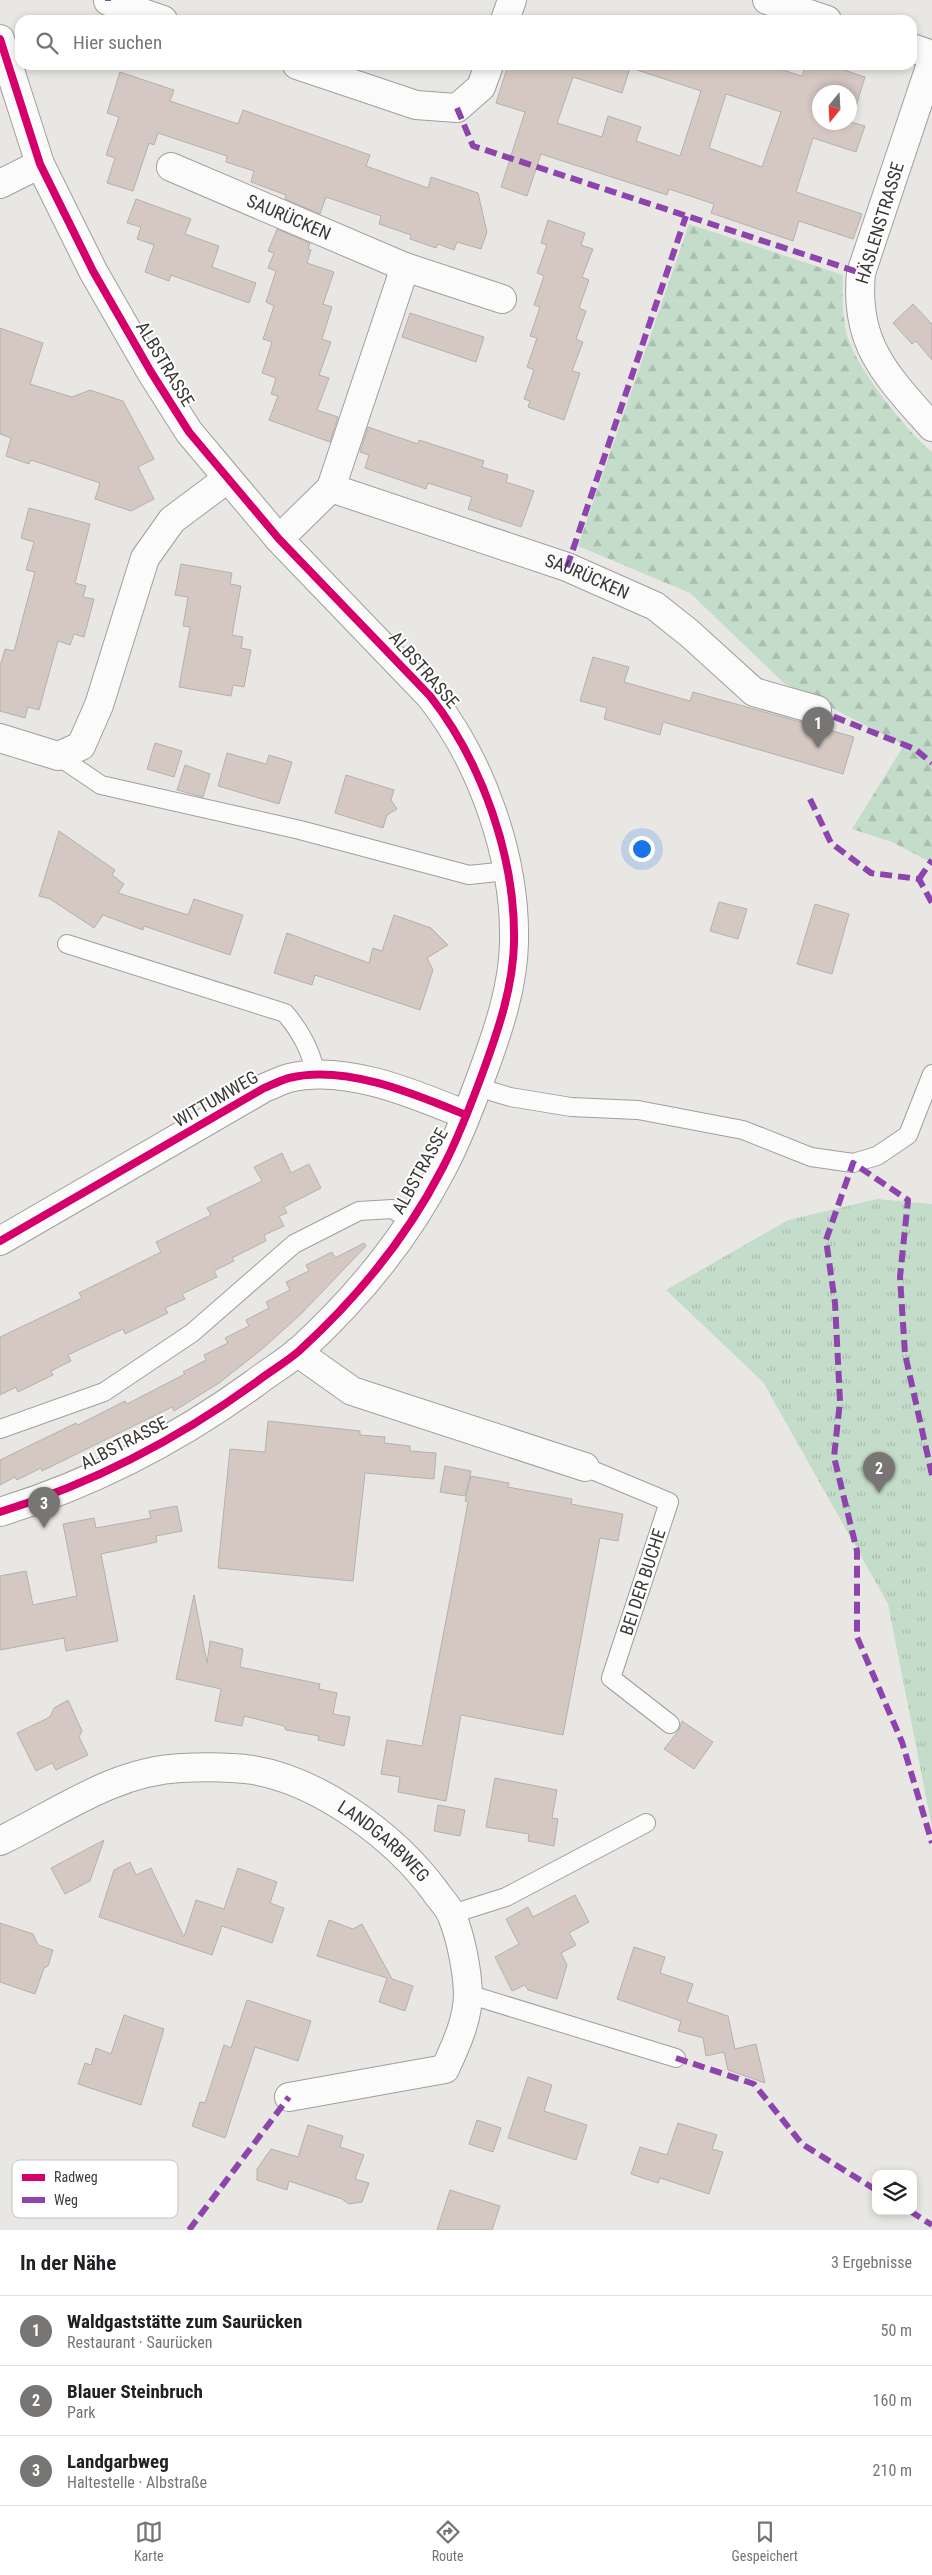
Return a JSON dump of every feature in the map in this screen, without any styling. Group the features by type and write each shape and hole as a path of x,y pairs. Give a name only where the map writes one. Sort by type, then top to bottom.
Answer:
{"street":[{"path":"507,15 512,0"},
{"path":"767,0 812,15"},
{"path":"108,1 149,15"},
{"name":"ALBSTRASSE","path":"0,39 40,164 93,271 188,432 226,479 279,539 366,626 447,717 465,748 482,783 507,871 514,942 512,977 503,1012 478,1087 442,1168 387,1256 344,1306 297,1352 213,1413 120,1465 38,1500 0,1512"},
{"path":"917,50 932,55"},
{"name":"HÄSLENSTRASSE","path":"932,60 861,273 859,298 865,336 888,378 932,427"},
{"path":"312,70 416,105 456,108 481,87 487,70"},
{"path":"0,184 40,164"},
{"name":"SAURÜCKEN","path":"171,167 405,267 502,300"},
{"path":"279,539 331,488 405,267"},
{"path":"0,738 58,756 81,746 98,705 145,558 158,537 172,520 226,479"},
{"name":"SAURÜCKEN","path":"331,488 567,567 655,606 689,633 754,692 817,710"},
{"name":"WITTUMWEG","path":"0,1241 264,1088 288,1078 316,1074 359,1078 430,1100 466,1115"},
{"path":"297,1352 352,1391 585,1467"},
{"name":"LANDGARBWEG","path":"0,1841 33,1825 88,1793 144,1774 180,1768 253,1770 318,1792 368,1823 417,1866 452,1914 463,1957 468,1994 461,2033 446,2069 289,2098"}],"lane":[{"path":"58,756 101,785 300,830 469,876 507,871"},
{"path":"67,944 285,1013 301,1032 311,1054 316,1074"},
{"path":"478,1087 510,1097 571,1107 638,1110 743,1130 810,1157 853,1163 877,1156 908,1135 932,1074"},
{"path":"0,1429 104,1392 192,1333 294,1244 359,1211 392,1209 411,1220"},
{"name":"BEI DER BUCHE","path":"585,1467 669,1502 611,1678 670,1724"},
{"path":"452,1914 506,1897 646,1823"},
{"path":"468,1994 676,2058"}],"green space":[{"path":"689,224 843,275 844,320 847,335 860,364 883,398 909,430 932,452 932,863 892,842 852,829 904,745 785,684 690,593 578,546"},
{"path":"877,1199 932,1204 932,1827 888,1604 763,1382 666,1290 788,1220"}],"building":[{"path":"506,70 629,70 622,93 573,77 557,123 602,137 608,116 641,127 636,141 680,156 701,91 637,70 783,70 802,76 804,70 844,70 865,77 857,103 857,85 812,85 812,130 857,130 857,124 865,126 856,152 813,138 796,192 862,214 853,239 799,221 793,241 711,213 714,204 669,189 667,195 541,154 527,196 501,187 525,112 496,103","holes":["726,94 781,112 762,167 709,148"]},
{"path":"120,72 174,90 170,101 238,124 243,110 370,155 366,166 428,188 431,177 478,193 487,232 481,249 457,242 454,250 438,244 436,248 410,239 411,235 379,224 381,216 326,197 320,214 285,199 286,195 251,182 254,171 226,162 227,156 158,133 154,145 149,143 133,191 107,183 115,158 106,155 119,117 107,113"},
{"path":"136,199 191,219 185,234 219,246 212,267 256,283 249,303 171,275 169,281 145,272 154,245 137,239 141,227 127,223"},
{"path":"548,220 585,233 581,245 593,249 582,277 589,280 579,308 586,311 576,339 583,342 572,371 580,373 564,420 528,407 530,401 524,399 534,370 527,367 537,338 530,336 540,307 534,305 544,276 537,273 547,245 541,243"},
{"path":"277,229 310,243 308,249 311,250 307,263 334,272 323,304 332,307 322,339 331,342 319,375 329,378 317,410 338,417 330,442 269,420 278,396 271,394 276,378 262,373 272,342 263,339 274,306 266,302 276,271 268,268 274,253 268,251"},
{"path":"913,304 932,324 932,360 916,341 912,344 893,323"},
{"path":"410,313 484,337 476,362 402,337"},
{"path":"0,328 43,343 30,384 72,397 90,390 123,401 154,459 138,467 154,499 131,511 95,499 100,483 31,460 29,464 6,456 11,438 0,434"},
{"path":"368,427 418,444 419,440 484,461 482,467 508,475 506,482 534,491 521,527 468,509 472,497 428,483 426,489 365,468 369,455 360,452"},
{"path":"29,508 90,524 75,583 86,586 83,597 94,599 84,637 74,634 70,645 58,641 39,710 28,707 25,718 0,711 0,666 5,649 14,651 35,572 26,570 34,542 21,538"},
{"path":"181,564 232,573 230,584 241,586 232,635 243,637 241,648 251,650 244,687 233,685 231,696 179,687 190,627 183,626 188,597 175,595"},
{"path":"593,657 629,667 624,682 690,701 693,692 854,737 843,774 663,722 660,735 604,719 607,708 580,701"},
{"path":"155,743 182,751 174,777 147,769"},
{"path":"227,753 266,764 269,755 292,762 279,804 218,786"},
{"path":"185,765 210,774 203,797 177,790"},
{"path":"346,775 394,790 391,800 397,809 387,815 383,828 335,813"},
{"path":"59,831 115,870 112,875 124,884 118,893 188,915 194,899 243,915 230,955 144,926 143,930 103,915 94,928 50,899 39,896"},
{"path":"719,902 747,909 738,939 710,931"},
{"path":"815,904 849,914 832,974 797,964"},
{"path":"394,915 431,928 448,945 427,958 433,970 420,1010 315,975 312,985 274,973 287,933 369,963 373,948 382,951"},
{"path":"282,1153 291,1173 309,1164 321,1188 284,1207 287,1213 279,1216 284,1226 264,1235 266,1241 232,1258 234,1261 214,1271 217,1277 182,1294 185,1299 165,1308 168,1313 125,1334 123,1329 68,1355 71,1361 51,1371 53,1375 18,1392 16,1387 0,1395 0,1337 82,1298 79,1293 161,1252 156,1242 211,1215 207,1208 262,1181 254,1167"},
{"path":"364,1243 366,1246 302,1313 261,1350 219,1383 174,1411 172,1407 42,1471 41,1468 17,1480 15,1477 0,1485 0,1460 76,1423 78,1425 125,1401 127,1404 185,1374 183,1372 206,1360 204,1355 228,1343 225,1338 249,1326 246,1320 269,1308 266,1302 290,1290 286,1282 309,1271 306,1265 332,1252 335,1258"},
{"path":"268,1421 360,1431 360,1435 385,1437 384,1443 410,1446 410,1451 436,1453 434,1479 365,1473 353,1581 218,1568 230,1449 265,1452"},
{"path":"445,1466 471,1471 465,1496 440,1492"},
{"path":"471,1476 509,1483 508,1487 572,1499 571,1504 623,1514 618,1541 600,1538 563,1735 461,1715 446,1801 398,1792 400,1777 381,1774 387,1740 422,1746 468,1502 465,1501"},
{"path":"177,1506 182,1531 156,1536 157,1542 101,1554 118,1641 66,1651 64,1638 0,1650 0,1576 26,1571 33,1605 77,1596 63,1524 94,1518 96,1528 151,1518 149,1511"},
{"path":"194,1595 207,1663 210,1641 243,1649 240,1667 320,1684 319,1689 337,1693 333,1714 350,1717 344,1746 318,1740 319,1736 286,1730 284,1726 244,1716 242,1726 215,1721 221,1689 176,1679"},
{"path":"68,1700 82,1731 79,1737 88,1755 56,1770 52,1763 36,1771 17,1733 50,1717 54,1708"},
{"path":"682,1721 713,1742 694,1769 664,1749 679,1730"},
{"path":"495,1778 557,1790 552,1818 558,1819 554,1846 528,1841 529,1834 486,1827"},
{"path":"438,1805 465,1810 460,1836 434,1831"},
{"path":"104,1840 90,1881 65,1894 51,1868"},
{"path":"130,1862 136,1875 151,1868 184,1937 196,1900 224,1909 238,1868 277,1882 270,1903 284,1908 272,1943 222,1926 212,1955 99,1917 114,1870"},
{"path":"575,1895 589,1922 569,1933 576,1945 561,1953 567,1965 557,1999 528,1990 525,1985 512,1991 495,1957 519,1944 506,1919 528,1907 533,1917"},
{"path":"329,1920 353,1929 362,1924 392,1979 413,1986 405,2011 379,2002 387,1978 317,1956"},
{"path":"0,1923 33,1934 38,1945 53,1950 48,1966 44,1968 35,1994 0,1982"},
{"path":"634,1947 665,1957 660,1973 693,1984 687,2002 728,2016 735,2049 756,2044 765,2083 728,2070 724,2052 706,2056 703,2038 678,2031 681,2021 617,1999"},
{"path":"247,2000 311,2021 298,2061 255,2047 225,2138 192,2126 200,2102 205,2103 224,2045 231,2048"},
{"path":"124,2015 164,2029 141,2105 78,2084 85,2063 91,2065 96,2048 111,2054"},
{"path":"528,2077 552,2085 544,2111 587,2125 576,2160 508,2138"},
{"path":"477,2120 501,2128 493,2152 469,2144"},
{"path":"678,2123 717,2135 712,2149 723,2152 709,2194 660,2178 658,2183 631,2174 640,2147 667,2155"},
{"path":"308,2125 343,2136 340,2147 364,2155 355,2179 369,2183 362,2202 349,2204 342,2199 289,2181 287,2190 257,2180 257,2169 271,2149 298,2157"},
{"path":"450,2190 500,2206 492,2230 437,2230"}],"marked path":[{"path":"457,108 473,146 861,273"},
{"path":"567,567 686,216"},
{"path":"817,710 915,749 932,763"},
{"path":"810,799 831,843 871,873 919,879 932,903"},
{"path":"919,879 932,860"},
{"path":"932,1475 905,1354 900,1277 908,1200 853,1163 826,1240 835,1303 840,1401 834,1457 857,1551 857,1637 902,1742 932,1843"},
{"path":"676,2058 754,2084 802,2144 872,2188"},
{"path":"189,2230 289,2097"},
{"path":"916,2215 932,2225"}],"cycle path":[{"path":"0,39 40,164 93,271 151,372 189,432 279,539 430,696 449,722 465,750 480,781 502,845 509,878 514,943 511,975 500,1022 490,1054 454,1145 413,1219 379,1266 360,1288 299,1351 195,1423 133,1458 100,1474 34,1501 0,1512"},
{"path":"0,1241 264,1088 289,1078 311,1075 356,1078 402,1090 466,1115"}],"place":[{"name":"Waldgaststätte zum Saurücken","path":"818,748"},
{"name":"Blauer Steinbruch","path":"879,1493"},
{"name":"Landgarbweg","path":"44,1528"}]}
